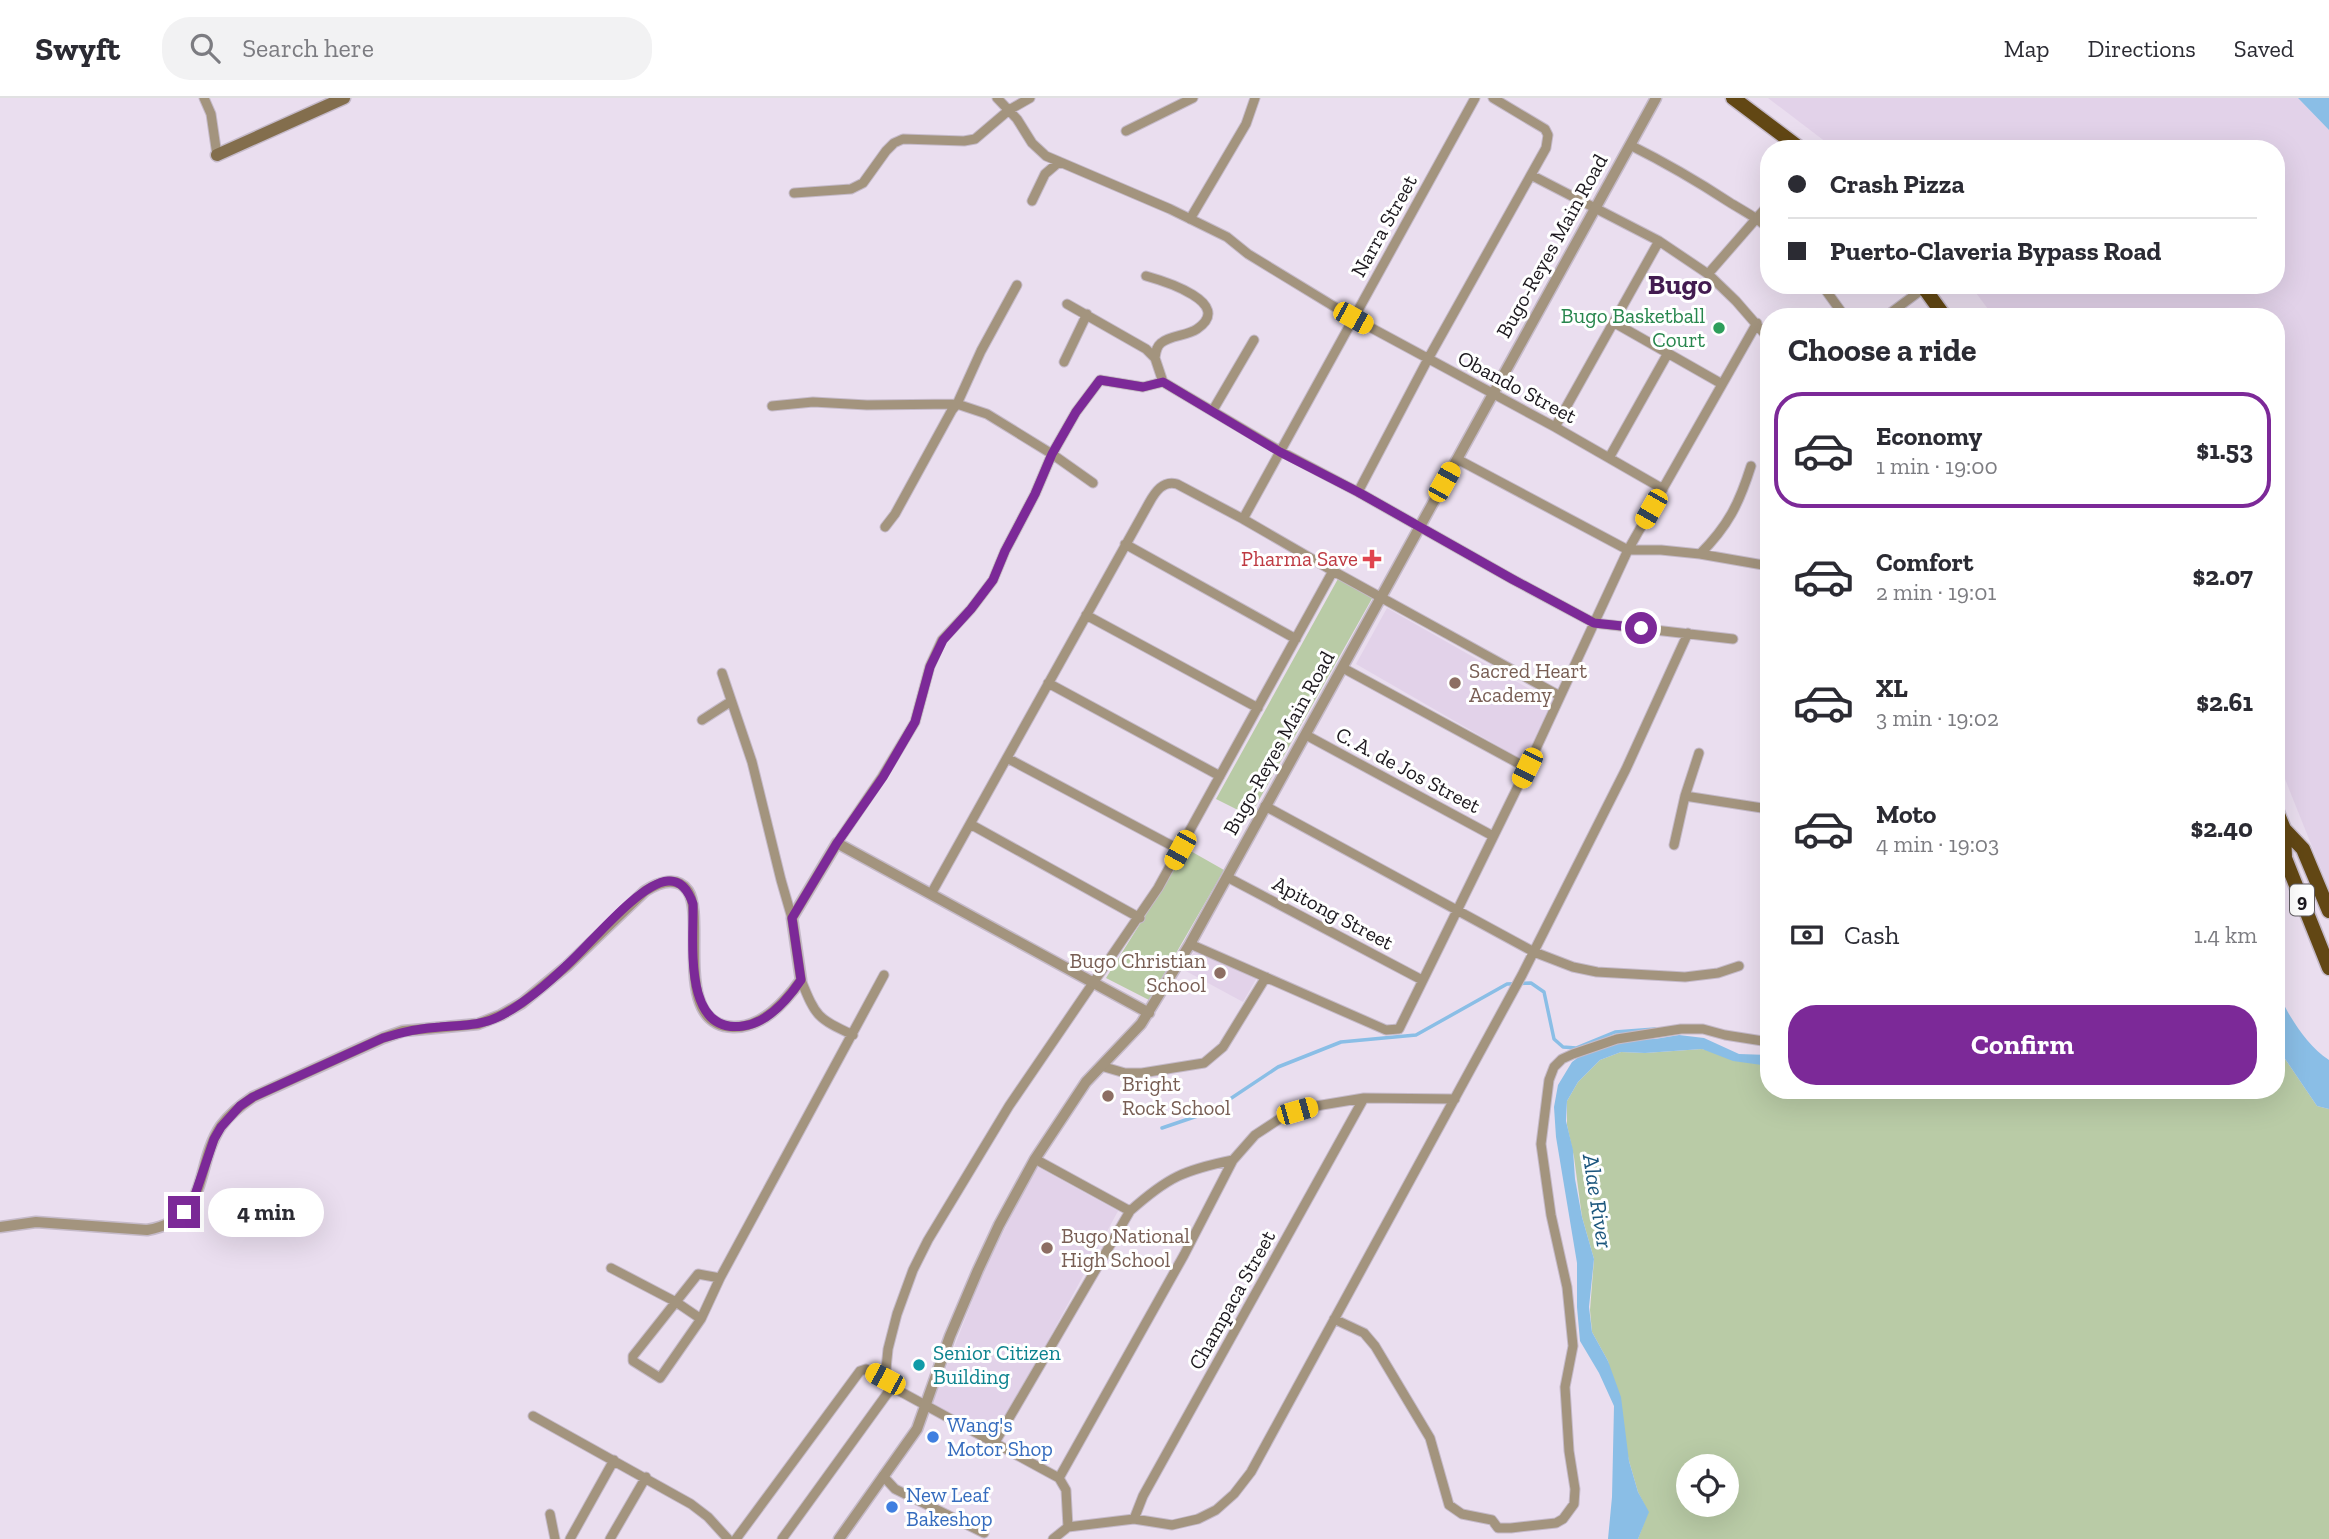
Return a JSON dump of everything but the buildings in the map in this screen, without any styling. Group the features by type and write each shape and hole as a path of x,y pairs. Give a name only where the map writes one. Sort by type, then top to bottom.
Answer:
{"highway":[{"path":"1733,98 1789,140"},
{"name":"9","path":"2285,830 2303,849 2329,911"},
{"name":"9","path":"2285,858 2329,968"}],"main road":[{"path":"217,155 344,98"}],"street":[{"path":"204,98 211,114 217,155"},
{"name":"Obando Street","path":"997,98 1038,150 1059,162 1116,185 1227,237 1248,254 1353,318 1555,427 1663,489"},
{"path":"794,193 851,189 863,183 894,143 903,138 964,141 975,139 1009,110 1030,98"},
{"path":"1126,131 1194,98"},
{"path":"1190,219 1246,124 1255,98"},
{"name":"Narra Street","path":"1243,519 1475,98"},
{"path":"1358,492 1548,141 1545,129 1493,98"},
{"name":"Bugo-Reyes Main Road","path":"839,1539 914,1434 950,1335 978,1270 1035,1159 1070,1104 1149,1013 1190,944 1656,98"},
{"path":"1630,145 1661,160 1758,218"},
{"path":"1032,201 1045,174 1059,162"},
{"path":"1531,175 1659,241 1708,274 1760,327"},
{"path":"1708,274 1760,215"},
{"path":"1555,427 1659,241"},
{"path":"1146,276 1190,293 1207,305 1208,313 1198,329 1163,341 1156,349 1155,358 1163,382 1280,452 1358,492 1594,623 1733,639"},
{"path":"885,527 895,514 951,410 957,404 981,351 1017,285"},
{"path":"1896,308 1914,294"},
{"path":"1067,304 1131,338 1155,358"},
{"path":"1064,362 1087,314"},
{"path":"1612,323 1722,384"},
{"path":"1190,944 1393,1031 1402,1024 1527,768 1628,550 1757,323"},
{"path":"1213,410 1254,340"},
{"path":"1609,458 1668,354"},
{"path":"792,918 837,843 883,777 915,722 930,667 943,640 993,580 1052,454 1076,412 1100,380 1143,387 1163,382"},
{"path":"772,406 813,402 866,405 957,404 987,414 1093,483"},
{"path":"1457,459 1628,550 1700,554 1760,564"},
{"path":"1700,554 1731,519 1751,467"},
{"path":"931,894 1154,494 1159,488 1172,482 1560,696"},
{"path":"1125,544 1296,639"},
{"path":"885,1379 888,1349 897,1314 913,1270 928,1240 1009,1106 1140,918 1333,571"},
{"path":"1086,615 1258,708"},
{"path":"1053,1539 1068,1527 1134,1519 1163,1525 1179,1525 1216,1510 1234,1494 1251,1472 1534,952 1626,769 1688,633"},
{"path":"1343,668 1527,768"},
{"path":"722,673 752,762 792,918 801,980 812,1009 833,1026 853,1035"},
{"path":"1048,683 1220,776"},
{"path":"702,720 730,702"},
{"name":"C. A. de Jos Street","path":"1306,735 1493,836"},
{"path":"1674,845 1685,796 1699,753"},
{"path":"1007,758 1180,850"},
{"path":"1685,796 1760,808"},
{"path":"1265,806 1534,952 1573,967 1685,977 1718,973 1739,966"},
{"path":"970,824 1140,918"},
{"path":"837,843 1149,1013"},
{"name":"Apitong Street","path":"1227,877 1422,980"},
{"path":"0,1227 36,1222 147,1230 175,1222 194,1198 214,1139 240,1106 253,1097 403,1031 478,1024 501,1015 522,1003 567,966 631,903 657,884 677,882 690,893 693,904 695,975 704,1010 713,1020 726,1026 750,1025 786,1001 801,980"},
{"path":"720,1278 698,1274 633,1361 660,1378 701,1319 720,1278 884,975"},
{"path":"1101,1066 1125,1073 1142,1073 1204,1063 1223,1047 1266,977"},
{"path":"1334,1319 1364,1333 1375,1346 1430,1438 1447,1499 1454,1510 1474,1518 1492,1520 1498,1528 1556,1523 1563,1519 1574,1504 1575,1489 1569,1451 1565,1387 1573,1346 1567,1287 1541,1144 1549,1080 1554,1067 1573,1054 1617,1039 1661,1031 1703,1030 1760,1041"},
{"path":"1059,1478 1184,1255 1233,1160 1255,1135 1284,1116 1317,1106 1364,1098 1455,1099"},
{"name":"Champaca Street","path":"1134,1519 1143,1496 1364,1098"},
{"path":"1035,1159 1130,1211"},
{"path":"994,1444 1130,1211 1156,1188 1178,1175 1199,1167 1233,1160"},
{"path":"611,1268 676,1302 701,1319"},
{"path":"736,1539 860,1371 866,1369 885,1379 892,1387 1059,1478 1066,1490 1068,1527"},
{"path":"782,1539 892,1387"},
{"path":"533,1416 691,1504 708,1517 728,1539"},
{"path":"570,1539 614,1460"},
{"path":"883,1476 895,1489 984,1533"},
{"path":"610,1539 646,1478"},
{"path":"550,1514 555,1539"}],"shaded area":[{"path":"1768,98 2298,98 2329,130 2329,889 2285,779 2285,308 1987,308 1977,294 2285,294 2285,140 1823,140"},
{"name":"Sacred Heart Academy","path":"1387,608 1554,703 1524,761 1356,664"},
{"name":"Bugo Christian School","path":"1196,948 1258,976 1243,1002 1184,970"},
{"path":"1036,1166 1118,1211 994,1441 932,1404 983,1273"}],"green space":[{"path":"1339,577 1374,595 1250,816 1216,799"},
{"path":"1187,849 1224,870 1149,1000 1106,978"},
{"path":"1702,1049 1760,1063 1760,1099 2285,1099 2285,1059 2317,1106 2329,1109 2329,1539 1638,1539 1648,1512 1638,1492 1629,1461 1608,1361 1592,1332 1590,1310 1594,1259 1582,1217 1567,1125 1567,1101 1578,1082 1600,1060 1621,1052"}],"water":[{"path":"2298,98 2329,98 2329,130"},
{"path":"2285,1006 2305,1038 2329,1060 2329,1109 2317,1106 2285,1059"},
{"path":"1679,1035 1704,1038 1739,1054 1760,1055 1760,1065 1733,1061 1702,1049 1621,1052 1600,1060 1578,1082 1567,1101 1566,1121 1573,1150 1575,1179 1594,1259 1589,1307 1592,1332 1608,1361 1621,1397 1629,1461 1638,1492 1649,1512 1638,1539 1608,1539 1612,1497 1614,1406 1580,1341 1577,1263 1556,1137 1554,1107 1558,1085 1572,1062 1592,1047 1613,1040 1655,1039"}],"waterway":[{"path":"1162,1128 1212,1111 1278,1067 1341,1042 1416,1035 1507,984 1531,983 1544,992 1554,1039 1563,1047 1576,1048 1615,1032 1655,1029"}],"place":[{"name":"Bugo Basketball Court","path":"1719,328"},
{"name":"Pharma Save","path":"1372,559"},
{"name":"Sacred Heart Academy","path":"1455,683"},
{"name":"Bugo Christian School","path":"1220,973"},
{"name":"Bright Rock School","path":"1108,1096"},
{"name":"Bugo National High School","path":"1047,1248"},
{"name":"Senior Citizen Building","path":"919,1365"},
{"name":"Wang's Motor Shop","path":"933,1437"},
{"name":"New Leaf Bakeshop","path":"892,1507"}],"district":[{"name":"Bugo","path":"1680,284"}],"route":[{"path":"184,1212 202,1180 214,1139 231,1114 240,1106 281,1084 403,1031 478,1024 501,1015 522,1003 567,966 631,903 657,884 677,882 690,893 693,904 693,956 698,992 704,1010 713,1020 726,1026 750,1025 786,1001 801,980 792,918 837,843 883,777 915,722 930,667 943,640 993,580 1052,454 1088,393 1100,380 1143,387 1163,382 1280,452 1358,492 1594,623 1641,628"}],"water label":[{"name":"Alae River","path":"1598,1201"}]}
